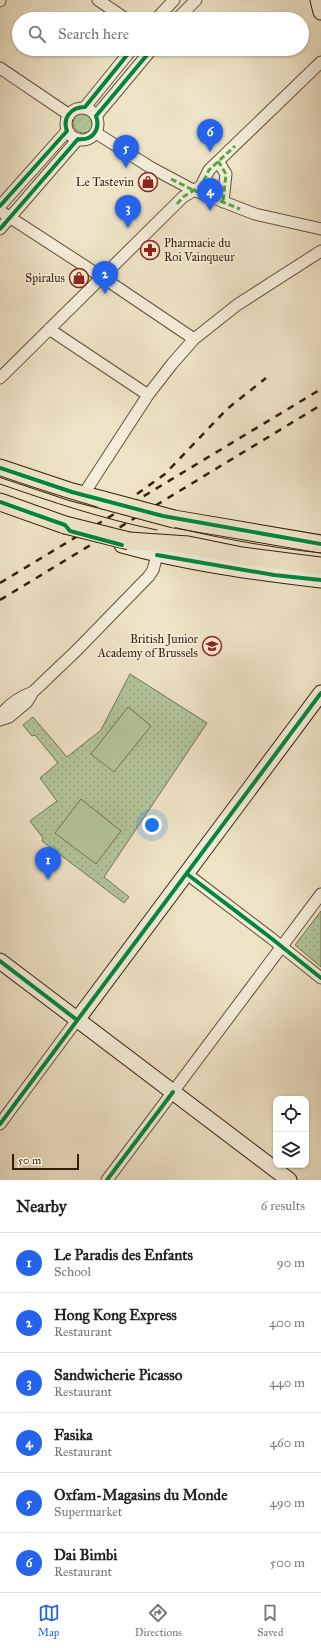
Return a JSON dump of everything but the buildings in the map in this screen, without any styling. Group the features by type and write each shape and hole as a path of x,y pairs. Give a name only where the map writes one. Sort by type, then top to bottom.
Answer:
{"main road":[{"path":"0,468 83,495 174,519 321,544"},
{"path":"0,502 57,523 125,543 188,546 242,556 321,566"}],"street":[{"path":"98,0 116,12"},
{"path":"163,12 174,0"},
{"path":"184,12 196,0"},
{"path":"318,0 321,12"},
{"path":"85,107 126,56"},
{"path":"96,116 146,56"},
{"path":"0,378 183,197 201,186 209,170 321,62"},
{"path":"0,68 68,114"},
{"path":"85,107 92,110 96,116 98,124 96,133 86,140 74,138 67,131 66,121 68,114 78,108 85,107"},
{"path":"0,206 67,131"},
{"path":"96,133 150,167 193,190 255,214 321,229"},
{"path":"0,229 78,139"},
{"path":"218,161 226,174 223,202"},
{"path":"0,210 103,277 194,339"},
{"path":"83,495 148,395 194,339 237,304 321,251"},
{"path":"49,329 148,395"},
{"path":"125,543 157,555 274,575 321,580"},
{"path":"0,720 9,717 27,702 33,692 84,643 149,576 153,570 157,555"},
{"path":"0,716 22,696 33,692"},
{"path":"0,1124 321,693"},
{"path":"187,874 282,946 321,978"},
{"path":"107,1180 321,894"},
{"path":"0,961 174,1092 281,1178"}],"green space":[{"path":"83,113 90,116 93,123 90,130 83,133 76,130 73,123 76,116"},
{"path":"130,674 207,723 104,877 129,897 124,903 42,841 43,838 30,821 57,801 40,778 58,763 35,735 32,736 23,725 33,717 67,757 101,730"},
{"path":"128,707 151,726 114,772 91,754"},
{"path":"81,799 121,831 96,864 55,833"},
{"path":"321,911 321,967 295,945"}],"tram line":[{"path":"0,476 79,502 158,524 239,541 321,553"},
{"path":"0,484 58,504 137,526 157,530"}],"railway":[{"path":"137,494 165,474 227,409 266,378"},
{"path":"0,583 321,389"},
{"path":"0,600 321,405"}],"marked path":[{"path":"177,204 183,197 201,186 209,170 235,146"},
{"path":"218,161 226,174 223,202"},
{"path":"171,179 193,190 240,209"}],"cycle path":[{"path":"0,206 67,131 66,122 69,114 80,107 85,107 126,56"},
{"path":"0,229 78,139 87,138 94,134 97,126 96,116 146,56"},
{"path":"0,468 72,492 163,516 321,544"},
{"path":"0,502 65,525 70,531 122,545"},
{"path":"157,555 274,575 321,580"},
{"path":"0,1124 321,693"},
{"path":"187,874 321,978"},
{"path":"0,961 77,1020"},
{"path":"107,1180 173,1092"}],"place":[{"name":"Dai Bimbi","path":"210,152"},
{"name":"Oxfam-Magasins du Monde","path":"126,168"},
{"name":"Le Tastevin","path":"148,182"},
{"name":"Fasika","path":"210,211"},
{"name":"Sandwicherie Picasso","path":"128,228"},
{"name":"Pharmacie du Roi Vainqueur","path":"150,250"},
{"name":"Spiralus","path":"79,278"},
{"name":"Hong Kong Express","path":"105,294"},
{"name":"British Junior Academy of Brussels","path":"212,646"},
{"name":"Le Paradis des Enfants","path":"48,880"}]}
